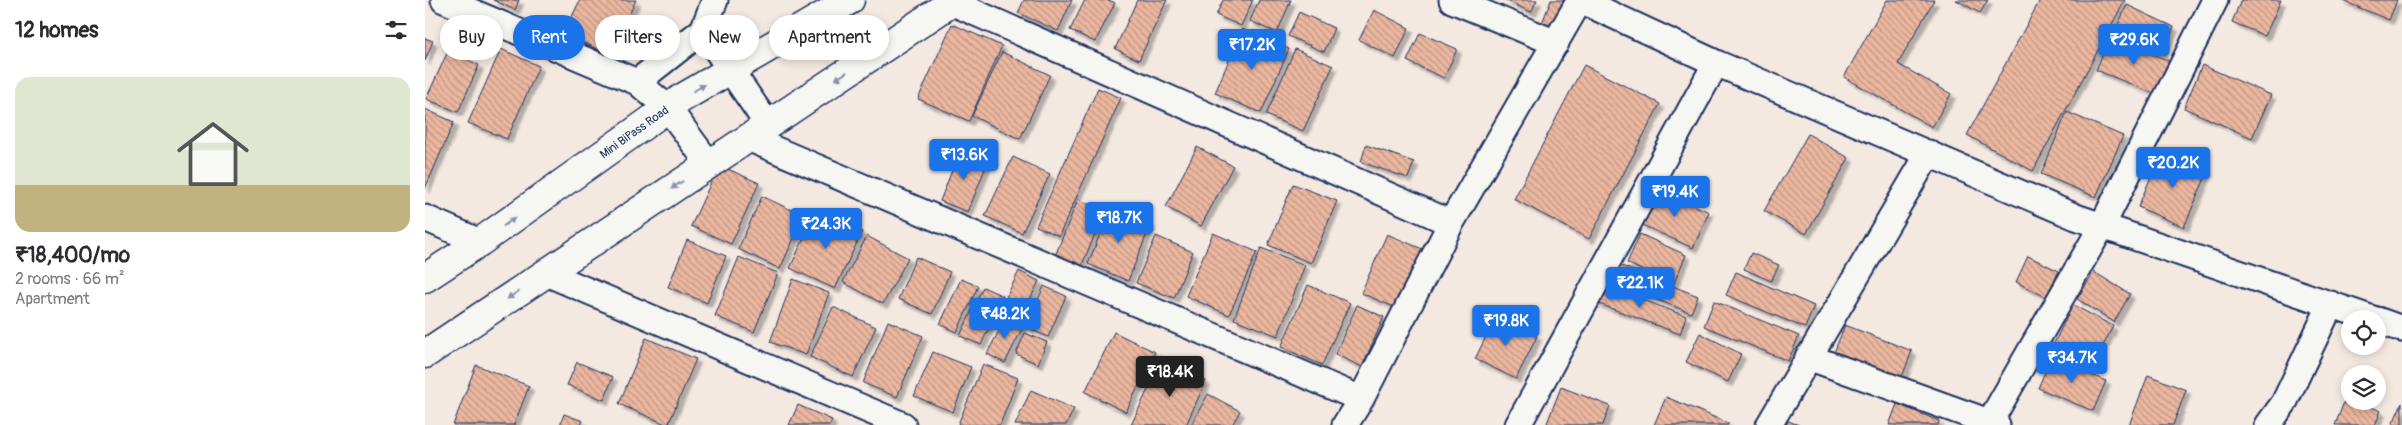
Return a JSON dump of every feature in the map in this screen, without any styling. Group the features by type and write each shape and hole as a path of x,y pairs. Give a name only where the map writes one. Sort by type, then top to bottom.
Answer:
{"street":[{"path":"444,0 637,82 668,108 709,164"},
{"path":"709,15 715,0"},
{"name":"Mini BiPass Road","path":"425,278 480,242 668,108 851,0"},
{"path":"1452,0 1556,43"},
{"path":"1345,425 1361,399 1451,223 1580,0 1715,63 2076,217 2348,310"},
{"path":"1808,357 1992,424 2102,226 2215,0"},
{"path":"425,354 953,1 1451,223"},
{"path":"637,82 690,40"},
{"path":"722,60 758,131 1361,399"},
{"path":"1518,425 1715,63"},
{"path":"1769,425 1929,153"},
{"path":"425,218 480,242"},
{"path":"546,273 903,425"},
{"path":"2268,425 2284,403 2331,304"},
{"path":"2386,323 2402,329"}],"building":[{"path":"493,0 519,0 515,10"},
{"path":"580,0 636,0 629,15 595,15 595,48 585,43 585,15 573,15"},
{"path":"1024,0 1072,0 1058,31 1018,13"},
{"path":"1085,0 1109,0 1115,3 1095,42 1070,30"},
{"path":"1137,0 1167,0 1139,60 1115,49"},
{"path":"1223,0 1253,0 1241,26 1216,15"},
{"path":"1259,0 1291,0 1277,33 1250,21"},
{"path":"1505,0 1537,0 1531,12"},
{"path":"1551,0 1573,0 1561,31 1542,23"},
{"path":"1887,0 1934,0 1898,64 1951,94 1932,127 1844,77"},
{"path":"1956,0 1988,0 1980,13"},
{"path":"2040,0 2125,0 2033,171 1967,135"},
{"path":"2241,0 2281,0 2265,36 2232,22"},
{"path":"2341,0 2397,0 2389,20"},
{"path":"2127,5 2174,27 2162,54 2114,33"},
{"path":"1374,10 1409,28 1395,58 1359,40"},
{"path":"1299,12 1334,28 1324,52 1288,36"},
{"path":"952,24 1002,46 969,121 918,99"},
{"path":"1242,29 1289,49 1261,113 1215,93"},
{"path":"1420,33 1457,49 1444,78 1407,61"},
{"path":"2110,37 2172,62 2158,95 2096,70"},
{"path":"425,38 433,41 425,61"},
{"path":"1295,49 1333,66 1303,131 1266,115"},
{"path":"503,50 513,54 513,60 526,60 539,66 507,139 468,123 496,60 503,60"},
{"path":"1002,52 1050,75 1020,139 972,116"},
{"path":"444,60 468,60 479,65 458,112 426,99"},
{"path":"1584,65 1660,104 1589,239 1514,199"},
{"path":"2202,65 2271,95 2252,138 2184,108"},
{"path":"1098,88 1121,98 1059,236 1036,226"},
{"path":"425,109 454,122 425,189"},
{"path":"2067,112 2123,136 2096,197 2041,174"},
{"path":"1808,134 1849,158 1806,234 1764,211"},
{"path":"1366,145 1414,162 1408,178 1361,162"},
{"path":"1197,147 1233,166 1201,226 1166,207"},
{"path":"960,150 988,161 968,212 940,201"},
{"path":"2162,151 2208,171 2184,227 2138,207"},
{"path":"1013,157 1050,174 1022,233 985,216"},
{"path":"719,165 759,183 731,244 691,226"},
{"path":"1293,184 1337,201 1311,263 1268,245"},
{"path":"1656,188 1709,212 1693,248 1640,224"},
{"path":"762,196 804,216 780,269 738,249"},
{"path":"1078,199 1105,211 1081,267 1055,256"},
{"path":"1111,207 1151,224 1128,281 1088,264"},
{"path":"817,210 862,232 835,289 790,268"},
{"path":"1213,233 1257,252 1229,315 1186,296"},
{"path":"1387,234 1427,251 1401,310 1361,293"},
{"path":"1640,234 1686,255 1673,285 1627,263"},
{"path":"867,236 908,258 883,304 843,282"},
{"path":"1156,236 1193,252 1174,298 1136,283"},
{"path":"687,240 726,256 707,303 668,287"},
{"path":"1261,248 1305,265 1278,336 1234,319"},
{"path":"1751,253 1779,265 1771,281 1744,269"},
{"path":"2028,256 2059,271 2046,297 2016,282"},
{"path":"739,257 778,273 754,332 715,316"},
{"path":"916,257 950,272 932,314 898,299"},
{"path":"1609,261 1698,296 1691,313 1602,278"},
{"path":"1019,271 1039,281 1022,316 1002,306"},
{"path":"1736,272 1814,306 1805,328 1726,295"},
{"path":"2094,272 2130,294 2114,322 2077,299"},
{"path":"793,279 829,293 806,355 770,342"},
{"path":"961,279 978,286 957,332 940,324"},
{"path":"1601,284 1686,316 1680,334 1594,302"},
{"path":"1308,285 1350,303 1322,365 1281,347"},
{"path":"1044,286 1066,296 1048,337 1026,327"},
{"path":"983,287 1003,296 981,345 960,336"},
{"path":"1714,301 1799,336 1788,361 1704,326"},
{"path":"1357,305 1384,317 1362,367 1335,354"},
{"path":"2073,305 2113,326 2093,366 2053,345"},
{"path":"833,307 876,327 853,377 810,357"},
{"path":"1496,316 1537,336 1516,379 1475,359"},
{"path":"1006,317 1024,325 1005,363 987,354"},
{"path":"888,321 923,336 897,397 863,383"},
{"path":"1845,325 1912,351 1900,382 1833,355"},
{"path":"1114,332 1155,352 1126,412 1085,392"},
{"path":"1025,333 1047,342 1038,364 1016,354"},
{"path":"1700,333 1741,354 1728,382 1686,362"},
{"path":"646,338 696,359 668,425 619,404"},
{"path":"933,352 971,367 953,412 914,396"},
{"path":"2051,358 2106,381 2093,411 2038,388"},
{"path":"1162,360 1206,381 1186,425 1131,425"},
{"path":"577,362 613,377 604,400 567,385"},
{"path":"983,364 1018,378 1000,425 958,424"},
{"path":"476,365 529,386 514,425 453,425"},
{"path":"2148,375 2186,390 2173,425 2129,425"},
{"path":"1561,387 1610,406 1603,425 1552,425 1547,423"},
{"path":"1031,390 1074,409 1066,425 1015,425"},
{"path":"1208,394 1240,411 1232,425 1191,425"},
{"path":"1666,397 1728,423 1728,425 1654,425"},
{"path":"2402,403 2402,425 2392,425"},
{"path":"1897,404 1939,421 1938,425 1889,425"},
{"path":"798,405 832,420 830,425 789,425"},
{"path":"2341,410 2381,411 2375,425 2335,425"},
{"path":"564,414 583,421 581,425 560,425"},
{"path":"1788,421 1799,425 1786,425"}]}
